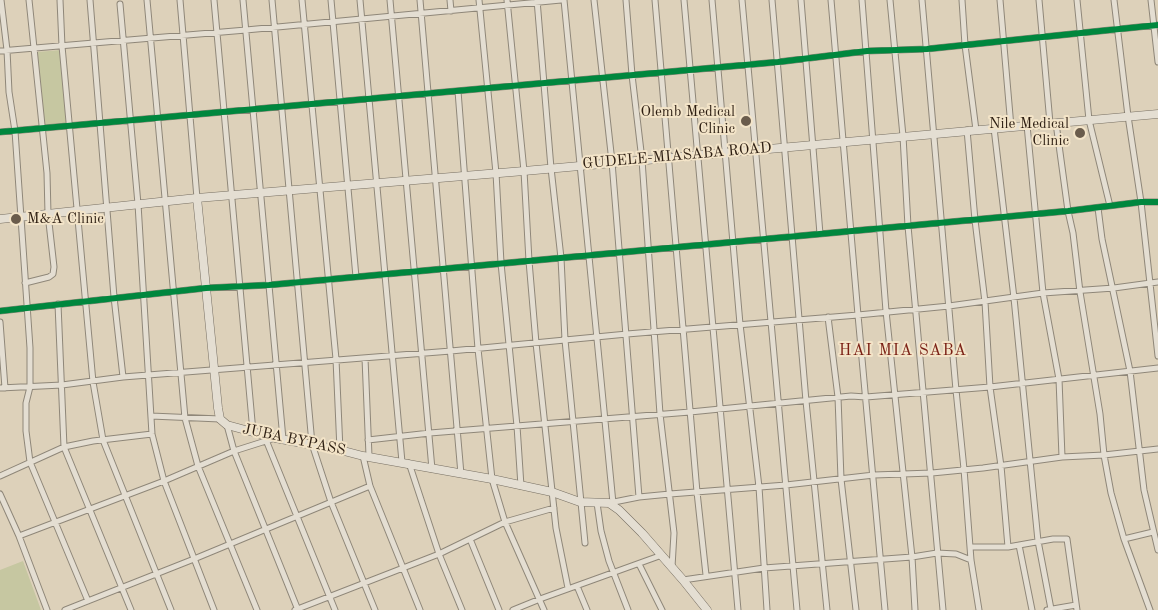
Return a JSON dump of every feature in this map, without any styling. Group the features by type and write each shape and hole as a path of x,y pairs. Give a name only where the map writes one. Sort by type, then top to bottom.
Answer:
{"main road":[{"name":"GUDELE-MIASABA ROAD","path":"196,198 261,194 1158,114"},
{"path":"0,219 196,198 220,418"},
{"name":"JUBA BYPASS","path":"220,418 227,425 275,438 492,479 552,492 580,502 611,503"},
{"path":"611,503 662,555 705,609"}],"street":[{"path":"1,0 14,131 30,348 30,387 26,403 26,431 30,462 88,601"},
{"path":"25,283 49,277 53,274 54,267 48,214 47,173 29,0"},
{"path":"60,0 62,46 93,382 103,440 171,610"},
{"path":"90,0 106,208 122,377"},
{"path":"147,0 185,418 198,466 257,610"},
{"path":"180,0 196,198"},
{"path":"214,0 252,432"},
{"path":"243,0 284,439"},
{"path":"272,0 312,444 330,502 375,610"},
{"path":"302,0 336,360 340,450"},
{"path":"331,0 356,277"},
{"path":"360,0 400,437 405,463 462,610"},
{"path":"390,0 432,469"},
{"path":"420,0 461,474"},
{"path":"450,0 451,10"},
{"path":"479,0 496,173 501,263 521,486"},
{"path":"0,50 33,49 480,8 508,3 562,0 590,255 611,503 639,497 786,485 874,475 932,473 1062,457 1104,456 1158,449"},
{"path":"594,0 612,162 639,497"},
{"path":"626,0 642,160 660,414 674,533 672,568"},
{"path":"655,0 697,492 706,575"},
{"path":"684,0 738,610"},
{"path":"712,0 740,324 759,487 767,610"},
{"path":"742,0 797,610"},
{"path":"772,0 786,147 806,401 827,610"},
{"path":"801,0 820,234"},
{"path":"832,0 835,55 885,610"},
{"path":"862,0 886,311 912,557 915,610"},
{"path":"890,0 903,136 915,309 932,473 943,610"},
{"path":"922,0 971,560 979,610"},
{"path":"962,0 965,45 976,130"},
{"path":"1000,0 1011,127"},
{"path":"1039,0 1053,123 1073,234 1104,456 1111,493 1124,539 1150,610"},
{"path":"1076,0 1089,120 1110,206"},
{"path":"1114,0 1141,202 1158,356"},
{"path":"1150,0 1155,25 1158,62"},
{"path":"537,1 551,168 561,258 565,340 572,421 585,543"},
{"path":"508,3 524,171 536,343 556,528 568,588"},
{"path":"120,4 138,204 152,434 164,480 214,610"},
{"path":"0,132 805,60 835,55 965,45 1155,25"},
{"path":"458,91 478,349 492,479 505,522 544,610"},
{"path":"1027,125 1043,293 1059,379 1062,457"},
{"path":"994,128 1014,298 1038,541 1051,610"},
{"path":"967,130 985,302 990,387 1001,466 1008,547"},
{"path":"0,311 173,291 269,285 385,273 414,272 975,220 1141,202 1158,202"},
{"path":"1098,208 1102,239 1114,288 1130,371 1144,490 1158,550"},
{"path":"0,322 2,388 62,385 122,377 478,349 597,336 858,315 985,302 1043,293 1080,292 1158,282"},
{"path":"58,304 64,447 130,610"},
{"path":"828,317 838,397 842,478 856,610"},
{"path":"365,358 368,440 366,456 370,486 420,610"},
{"path":"368,440 838,397 866,397 990,387 1158,368"},
{"path":"151,416 220,418"},
{"path":"227,425 234,451 297,610 439,554 505,522 554,508"},
{"path":"0,476 64,447 152,434"},
{"path":"19,536 234,451 275,438"},
{"path":"266,440 335,610"},
{"path":"64,610 157,574 370,486"},
{"path":"0,494 19,536 47,610"},
{"path":"597,503 601,531 613,573 628,610"},
{"path":"1124,539 1153,532"},
{"path":"970,547 1008,547 1067,538 1077,607 1047,610"},
{"path":"470,539 499,610"},
{"path":"1019,545 1032,610"},
{"path":"683,580 706,575 764,568 912,557 938,553 956,554 971,560"},
{"path":"513,610 568,588 662,555"},
{"path":"638,564 662,610"},
{"path":"577,586 587,610"}],"green space":[{"path":"61,50 67,125 43,127 37,52"},
{"path":"23,561 41,610 0,610 0,570"}],"cycle path":[{"path":"0,132 778,62 867,51 927,49 1158,25"},
{"path":"0,311 206,288 269,285 1068,211 1141,202 1158,202"}],"place":[{"name":"Olemb Medical Clinic","path":"746,121"},
{"name":"Nile Medical Clinic","path":"1080,133"},
{"name":"M&A Clinic","path":"16,219"}],"district":[{"name":"HAI MIA SABA","path":"903,351"}]}
